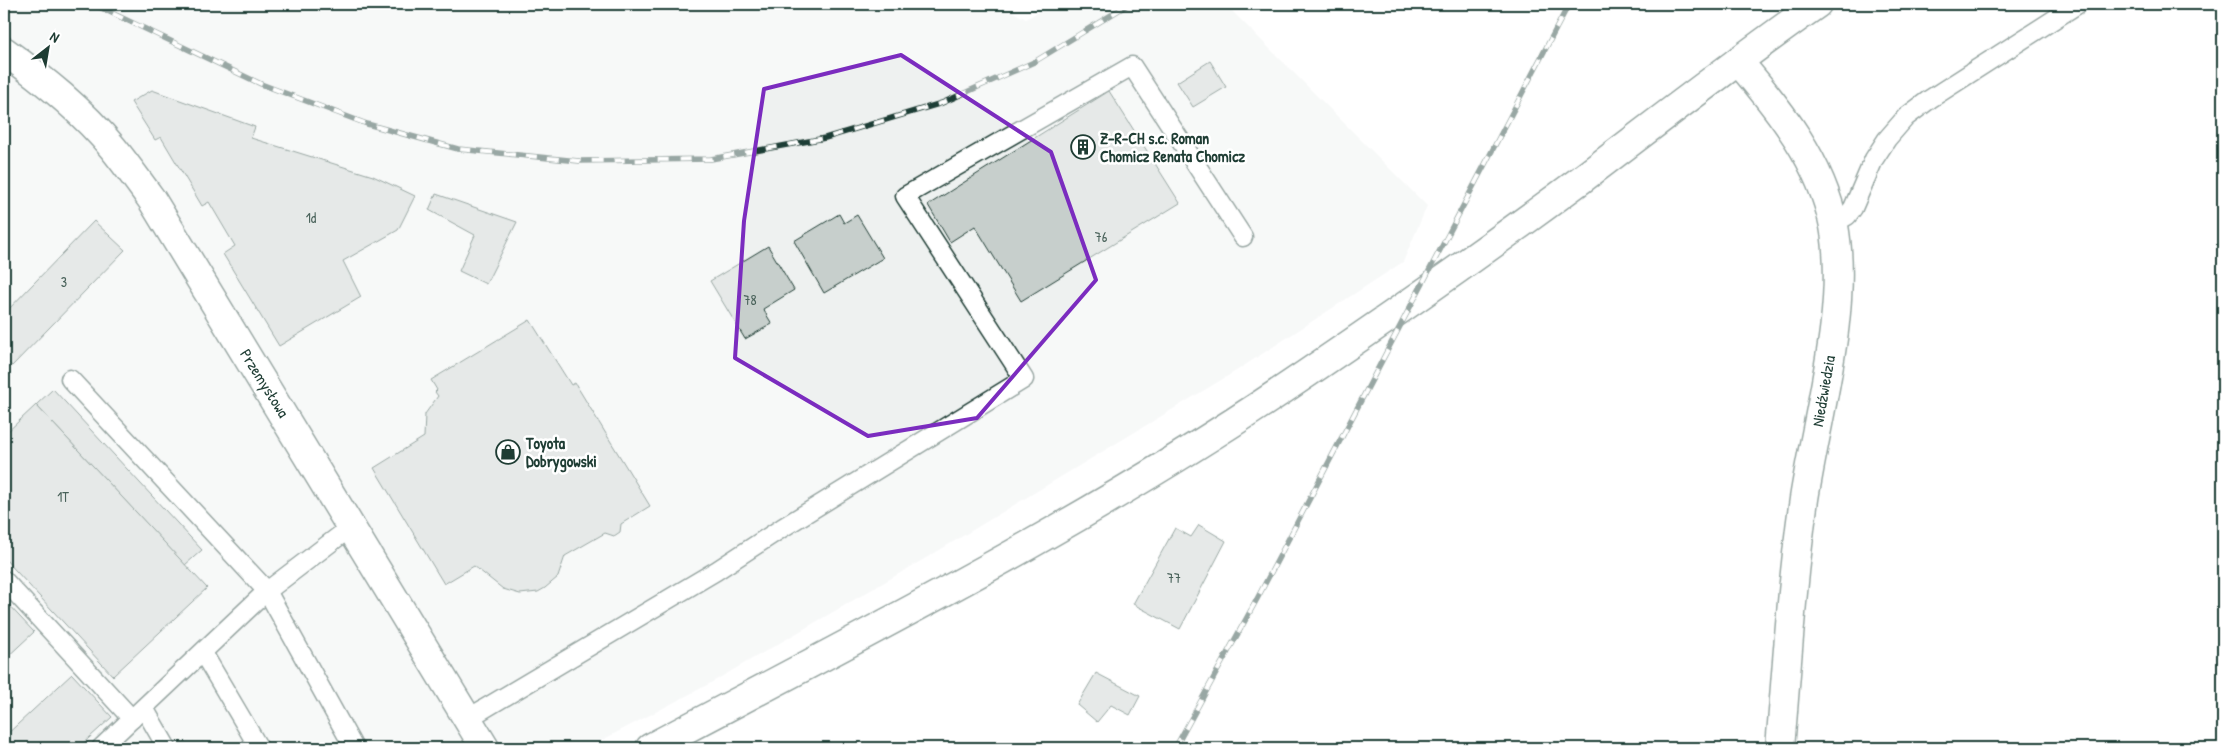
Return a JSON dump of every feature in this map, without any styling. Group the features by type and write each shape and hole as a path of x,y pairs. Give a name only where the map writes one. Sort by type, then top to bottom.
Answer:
{"street":[{"path":"650,748 1003,559 1118,494 1224,427 1309,372 1466,264 1817,4"},
{"name":"Przemysłowa","path":"4,51 73,105 112,146 152,200 485,748"},
{"name":"Niedźwiedzia","path":"1738,61 1792,128 1819,180 1833,224 1838,259 1833,336 1804,500 1796,563 1780,748"}],"lane":[{"path":"1833,224 1847,216 1853,208 1874,159 1887,139 1906,117 1930,99 2078,4"},
{"path":"467,719 716,571 782,528 1024,379 905,196 1132,66 1243,236"},
{"path":"70,378 267,591 354,748"},
{"path":"101,748 267,591 351,527"},
{"path":"4,580 138,714 168,748"},
{"path":"203,653 259,748"}],"highlighted area":[{"path":"901,55 1051,152 1096,280 977,418 868,436 735,358 744,221 764,89"}],"shaded area":[{"path":"4,4 998,4 1026,19 1052,4 1225,4 1427,206 1403,262 1236,371 938,551 709,684 587,748 4,748"}],"building":[{"path":"1210,61 1226,87 1193,107 1177,82"},
{"path":"152,90 255,127 251,138 373,176 415,196 398,230 343,261 361,297 279,346 223,254 235,246 209,202 202,206 161,137 155,140 131,102"},
{"name":"Z-R-CH s.c. Roman Chomicz Renata Chomicz","path":"1109,91 1180,203 1021,301 975,226 950,242 928,205"},
{"path":"436,194 517,222 486,284 459,271 475,235 429,210"},
{"path":"839,214 844,223 857,215 883,258 824,293 794,241"},
{"path":"94,221 125,250 12,366 4,358 4,314"},
{"path":"768,246 794,290 763,309 772,324 745,339 710,281"},
{"name":"Toyota Dobrygowski","path":"530,320 571,385 575,383 650,506 621,524 620,532 614,536 605,533 565,556 558,577 538,592 520,594 503,589 474,566 444,584 374,468 424,437 425,414 438,396 431,380"},
{"path":"53,389 202,550 185,565 36,405"},
{"path":"36,405 207,588 113,676 4,558 4,435"},
{"path":"1199,525 1226,541 1180,629 1133,604 1175,528 1191,537"},
{"path":"4,600 34,632 4,660"},
{"path":"1096,673 1140,696 1130,715 1111,705 1097,722 1077,705"},
{"path":"72,674 112,717 78,748 8,748 4,744 4,737"}],"railway":[{"path":"93,4 261,84 367,124 458,149 579,161 711,159 825,138 942,103 1034,62 1129,4"},
{"path":"1175,748 1257,599 1569,4"}],"place":[{"name":"Z-R-CH s.c. Roman Chomicz Renata Chomicz","path":"1083,147"},
{"name":"Toyota Dobrygowski","path":"508,452"}]}
